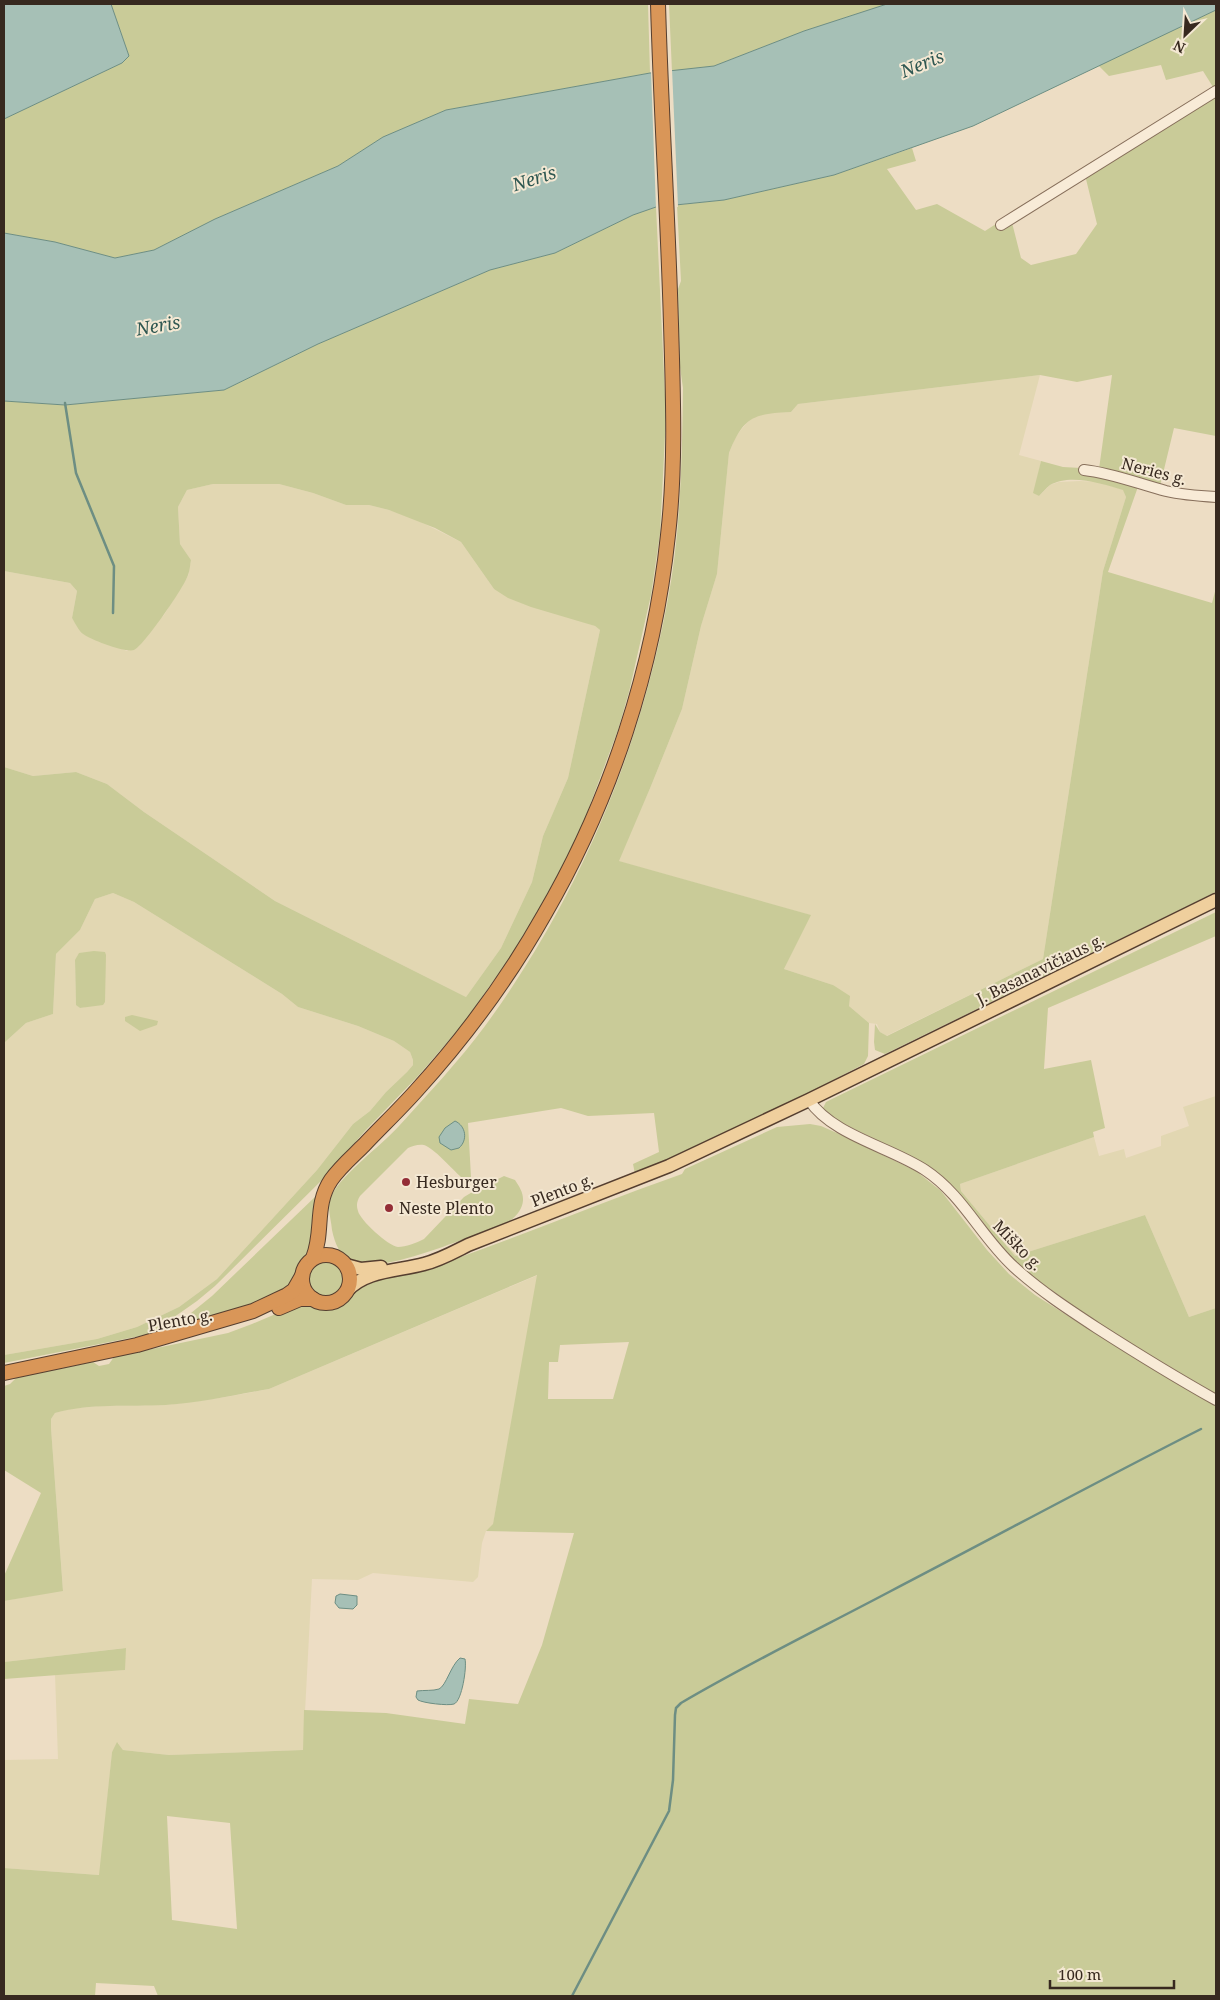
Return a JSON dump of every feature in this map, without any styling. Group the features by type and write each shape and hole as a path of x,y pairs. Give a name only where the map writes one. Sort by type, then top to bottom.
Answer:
{"highway":[{"path":"324,1194 324,1221 328,1241 342,1261 350,1278 347,1291 342,1297 328,1302 313,1298 304,1289 302,1276 304,1269 313,1258 318,1245 320,1205 324,1194 330,1182 434,1071 502,984 557,892 580,847 605,790 628,723 645,661 662,578 668,535 673,422 670,282 658,11"},
{"path":"313,1258 330,1255 342,1261"},
{"name":"Plento g.","path":"137,1345 253,1311 294,1290 302,1276"},
{"name":"Plento g.","path":"4,1373 137,1345 186,1338 221,1330 256,1318 292,1301 313,1298"}],"main road":[{"name":"J. Basanavičiaus g.","path":"809,1100 1216,900"},
{"name":"Plento g.","path":"347,1291 352,1285 364,1278 425,1264 445,1257 468,1245 669,1166 809,1100"},
{"name":"Plento g.","path":"342,1261 361,1269 385,1266 468,1245"}],"street":[{"path":"1001,225 1216,91"},
{"name":"Neries g.","path":"1084,470 1106,473 1168,492 1189,496 1216,497"},
{"name":"Miško g.","path":"809,1100 816,1110 835,1125 908,1160 941,1182 965,1206 997,1250 1058,1302 1154,1366 1216,1400"}],"shaded area":[{"path":"1040,375 1019,455 1041,461 1034,493 1039,496 1050,485 1059,482 1080,481 1098,482 1124,490 1126,497 1103,571 1043,959 886,1036 880,1032 877,1024 869,1023 849,1006 833,985 784,969 810,915 618,861 682,709 701,626 717,574 729,453 736,436 750,419 763,413 791,412 798,404"},
{"path":"213,484 279,484 313,493 346,505 369,505 411,517 461,542 494,589 595,626 600,630 568,778 543,836 532,882 501,948 466,997 275,901 144,812 107,784 76,772 33,776 4,767 4,571 70,583 77,591 72,618 83,634 127,651 164,615 188,576 191,560 180,544 178,507 187,490"},
{"path":"113,893 134,902 282,994 298,1007 358,1026 394,1041 410,1052 413,1065 370,1111 353,1124 317,1170 217,1279 179,1307 137,1327 97,1339 4,1355 4,1043 26,1023 53,1014 56,954 80,930 95,899","holes":["75,960 91,1006 80,1008 76,1004"]},
{"path":"1216,1096 1216,1308 1189,1317 1145,1215 1015,1256 961,1191 960,1184 1094,1137 1099,1156 1124,1149 1126,1158 1161,1146 1161,1136 1189,1126 1183,1107"},
{"path":"538,1275 493,1525 486,1531 482,1543 478,1577 473,1582 373,1573 358,1580 312,1579 303,1750 169,1755 123,1750 118,1743 112,1752 100,1875 4,1868 4,1760 58,1759 55,1674 125,1670 125,1648 4,1662 4,1601 63,1590 51,1428 51,1419 55,1413 69,1409 99,1406 167,1405 269,1389"}],"green space":[{"path":"111,4 648,4 650,73 446,110 383,137 338,166 215,219 154,250 115,258 55,242 4,233 4,119 122,63 129,56"},
{"path":"669,4 887,4 804,31 714,66 672,72"},
{"path":"1216,10 1216,85 1213,87 1203,71 1166,80 1161,65 1109,76 1098,65"},
{"path":"1216,94 1216,436 1174,428 1160,486 1140,481 1108,572 1212,603 1216,588 1216,892 885,1054 875,1050 875,1024 880,1032 887,1036 1043,959 1103,571 1126,497 1123,490 1077,480 1067,480 1050,485 1039,496 1033,493 1041,461 1063,467 1099,469 1112,375 1077,382 1040,375 798,404 791,412 767,414 751,419 740,431 729,453 717,574 701,626 682,709 619,861 811,915 784,969 833,985 850,996 849,1006 869,1023 868,1056 864,1064 779,1108 635,1174 633,1164 659,1152 654,1113 588,1116 561,1108 468,1123 471,1177 461,1177 438,1154 424,1145 408,1148 360,1196 357,1205 360,1215 381,1238 393,1246 408,1246 424,1239 464,1197 504,1176 515,1180 522,1193 523,1200 520,1211 509,1221 496,1228 412,1257 366,1265 349,1260 339,1250 333,1235 329,1208 332,1195 344,1178 399,1126 454,1065 485,1026 518,978 548,928 600,825 621,772 639,717 655,661 667,604 678,523 683,388 680,367 678,289 681,281 677,205 724,200 834,175 912,148 916,161 887,169 916,210 937,204 985,231 1010,215 1021,258 1031,265 1076,254 1097,224 1085,175"},
{"path":"656,207 666,416 660,534 651,595 629,692 618,730 584,821 567,858 531,923 508,960 463,1024 419,1075 365,1131 325,1177 215,1286 150,1334 4,1363 4,1355 97,1339 137,1327 179,1307 217,1279 317,1170 353,1124 370,1111 407,1072 413,1065 413,1060 410,1052 394,1041 358,1026 298,1007 282,994 134,902 113,893 95,899 80,930 56,954 53,1014 26,1023 4,1043 4,767 33,776 76,772 107,784 144,812 275,901 466,997 501,948 532,882 543,836 568,778 600,630 595,626 531,607 508,598 494,589 461,542 435,528 389,510 369,505 346,505 313,493 279,484 213,484 187,490 178,507 180,544 191,560 189,573 180,591 146,639 134,650 124,650 87,637 72,618 77,591 70,583 4,571 4,401 65,405 224,390 318,344 490,270 555,253 633,215"},
{"path":"1216,912 1216,936 1048,1008 1044,1069 1091,1060 1105,1128 1093,1132 1094,1137 960,1184 961,1191 1015,1256 1145,1215 1189,1317 1216,1308 1216,1394 1106,1329 1029,1274 1011,1258 981,1219 950,1186 915,1159 834,1119 823,1108 826,1102 834,1098"},
{"path":"105,952 106,955 105,1002 103,1005 80,1008 76,1005 75,960 79,953"},
{"path":"132,1015 158,1021 157,1025 140,1031 125,1021 125,1017"},
{"path":"810,1124 821,1126 916,1171 941,1191 987,1250 1009,1274 1035,1295 1120,1349 1216,1405 1216,1996 158,1996 154,1986 96,1983 95,1996 4,1996 4,1868 99,1875 112,1752 117,1742 123,1750 169,1755 303,1750 304,1710 386,1713 465,1724 469,1699 518,1704 542,1645 574,1533 486,1531 493,1524 537,1275 269,1389 179,1404 82,1408 55,1413 51,1419 51,1428 63,1591 4,1601 4,1576 41,1493 4,1470 4,1386 10,1384 16,1378 93,1362 99,1366 109,1364 114,1357 228,1333 299,1304 324,1308 334,1307 367,1281 423,1270 504,1241 682,1174 685,1169 777,1127","holes":["629,1342 613,1399 548,1399 549,1362 558,1362 560,1345","167,1816 230,1823 237,1929 172,1920"]},
{"path":"316,1196 311,1253 302,1264 293,1285 239,1311 170,1330 212,1296"},
{"path":"326,1262 338,1267 343,1279 338,1291 326,1296 314,1291 309,1279 314,1267"},
{"path":"126,1648 125,1670 4,1679 4,1662"}],"water":[{"path":"4,4 111,4 129,56 122,63 4,119"},
{"name":"Neris","path":"887,4 1216,4 1216,10 973,126 834,175 724,200 656,207 633,215 555,253 490,270 318,344 224,390 65,405 4,401 4,233 55,242 115,258 154,250 215,219 338,166 383,137 446,110 650,73 714,66 804,31"},
{"path":"455,1121 462,1126 465,1137 459,1148 451,1150 440,1143 439,1137 445,1128"},
{"path":"340,1594 357,1596 357,1605 353,1609 339,1608 335,1603 336,1596"},
{"path":"460,1658 465,1659 465,1669 462,1691 457,1702 447,1705 418,1700 416,1697 417,1691 437,1690 442,1687"}],"pier":[{"path":"672,69 678,207 656,209 651,71"}],"waterway":[{"path":"65,403 76,473 114,566 113,613"},
{"path":"572,1996 669,1811 673,1780 675,1715 676,1708 681,1703 758,1660 1201,1429"}],"place":[{"name":"Hesburger","path":"406,1182"},
{"name":"Neste Plento","path":"389,1208"}]}
